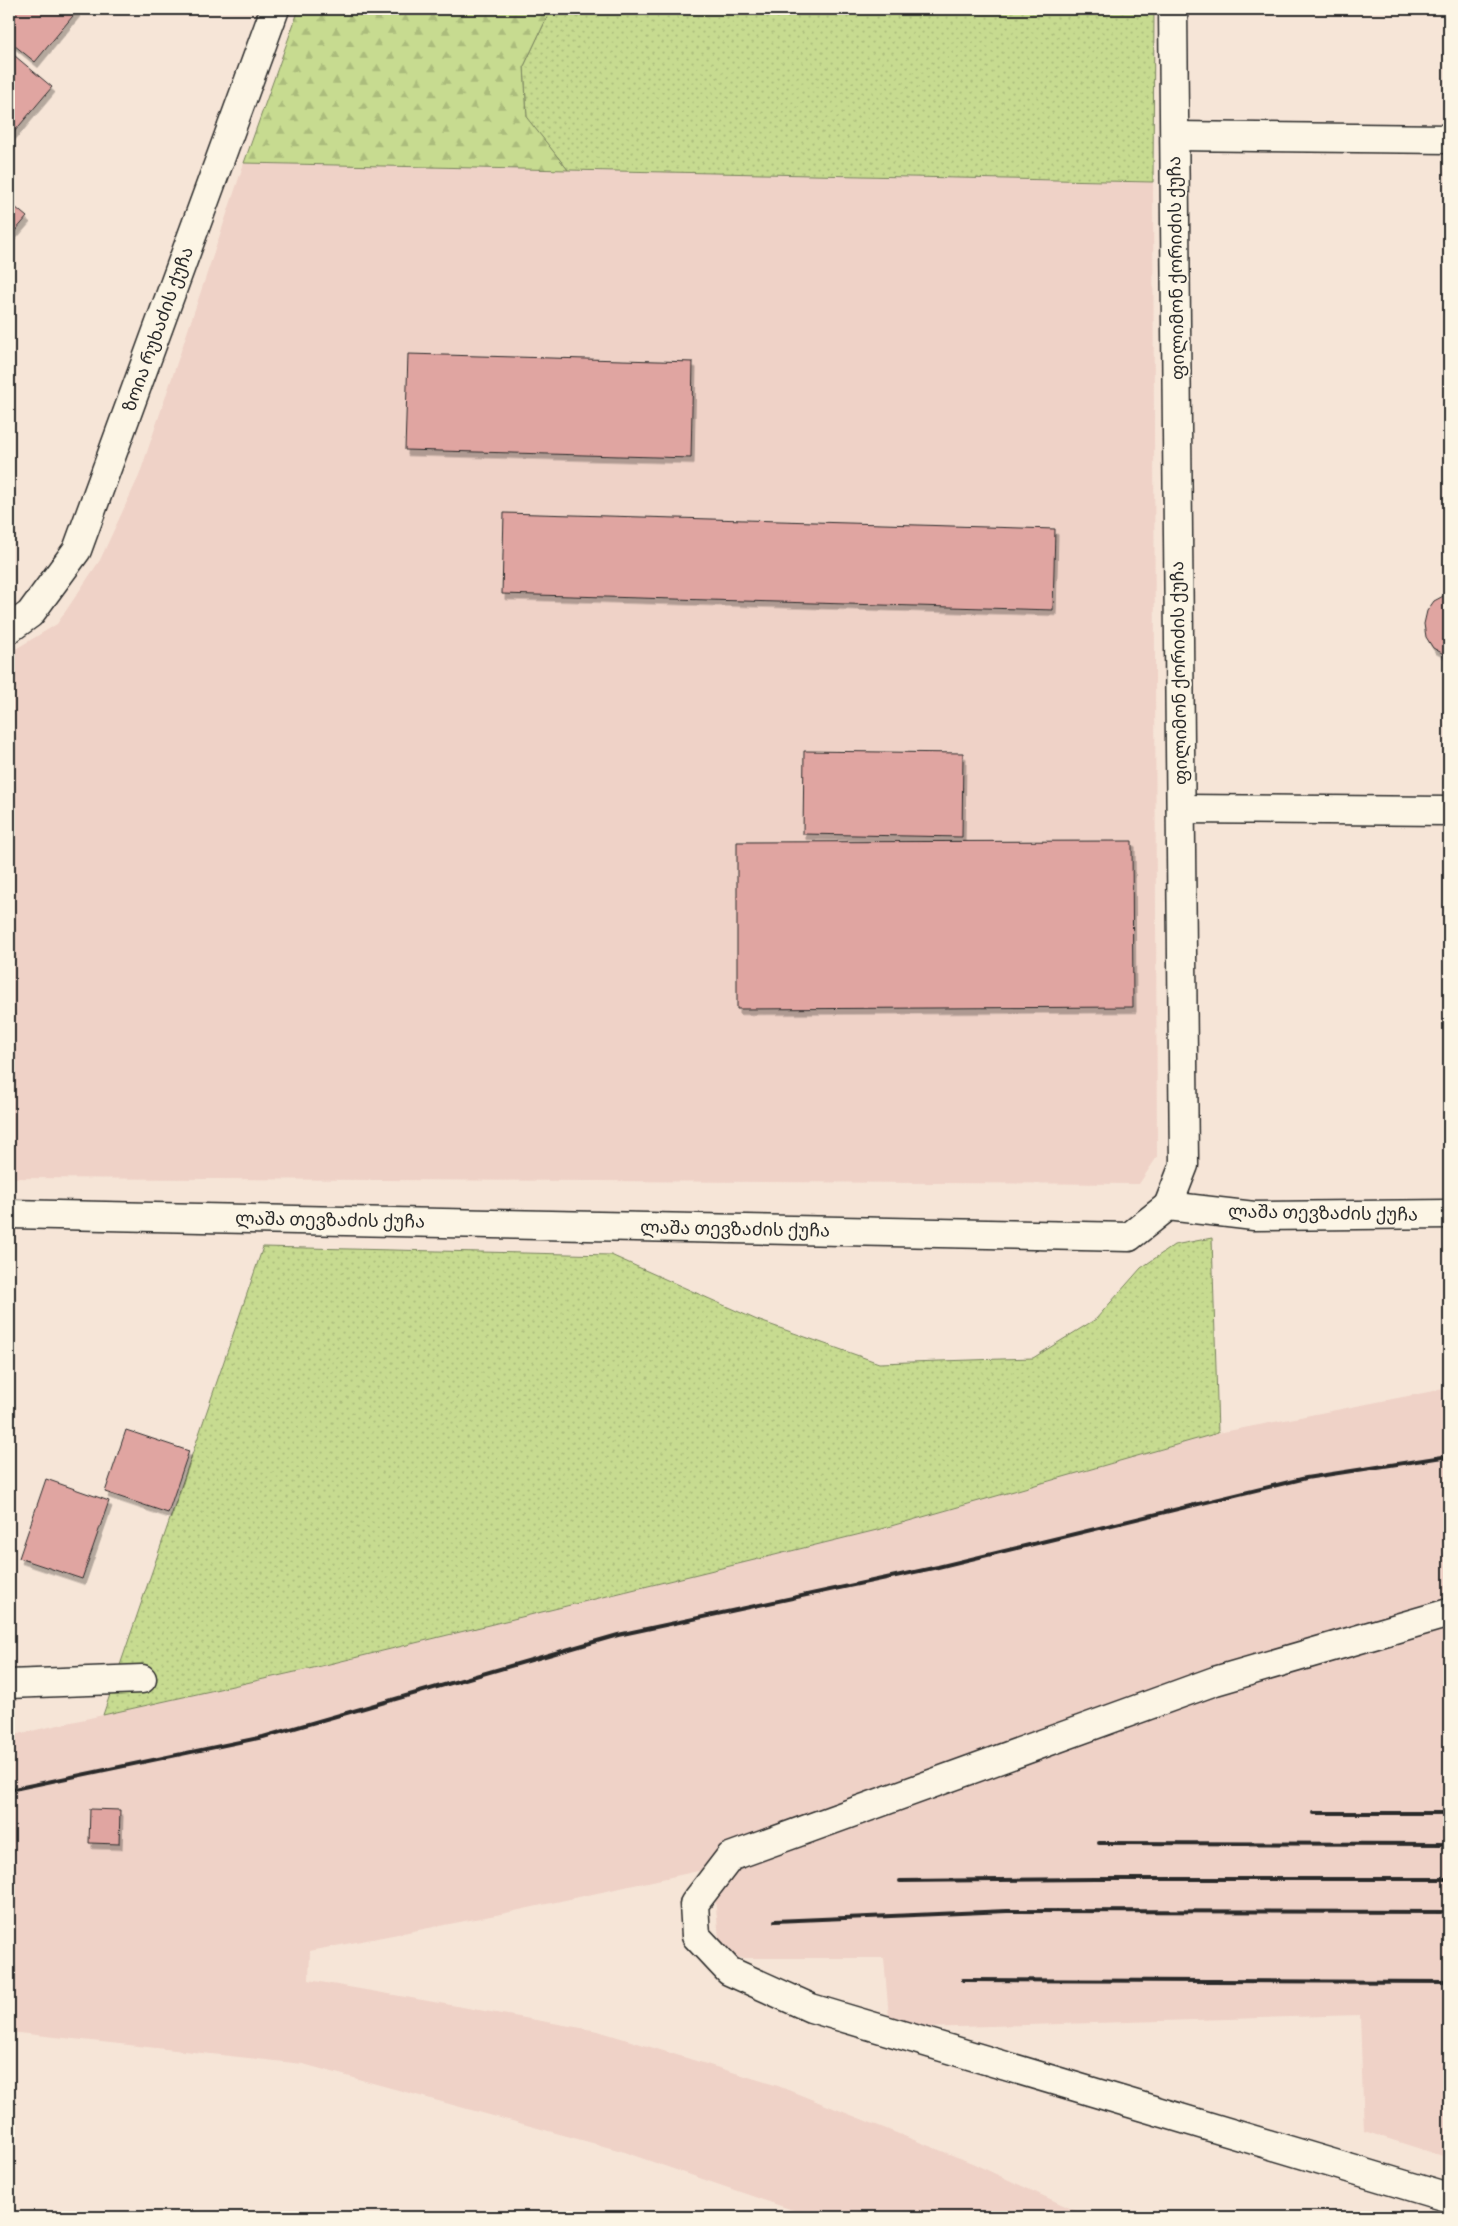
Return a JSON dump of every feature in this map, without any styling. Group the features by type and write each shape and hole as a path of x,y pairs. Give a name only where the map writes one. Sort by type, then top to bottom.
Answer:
{"street":[{"name":"ზოია რუხაძის ქუჩა","path":"9,629 30,614 77,550 275,9"},
{"name":"ფილიმონ ქორიძის ქუჩა","path":"1168,1206 1184,1165 1173,9"},
{"name":"ფილიმონ ქორიძის ქუჩა","path":"1175,136 1449,139"},
{"path":"1181,808 1449,811"},
{"name":"ლაშა თევზაძის ქუჩა","path":"9,1214 1129,1237 1168,1206 1254,1216 1449,1214"},
{"path":"1449,1613 1215,1682 730,1857 694,1904 696,1936 729,1971 811,2008 1449,2198"},
{"path":"9,1684 142,1679"}],"shaded area":[{"path":"244,163 1153,182 1157,1157 1139,1184 9,1178 9,653 57,624 100,560 139,476"},
{"path":"1449,1388 1449,2158 1364,2131 1360,2015 890,2029 884,1958 721,1958 712,1868 501,1914 310,1951 309,1980 598,2031 778,2086 972,2163 1089,2217 813,2217 618,2150 303,2064 9,2032 9,1736 313,1668 877,1530 1218,1433"}],"green space":[{"path":"299,9 551,9 524,66 527,118 568,170 244,163"},
{"path":"551,9 1154,9 1153,182 568,170 527,119 524,66"},
{"path":"1212,1238 1218,1433 877,1530 313,1668 103,1715 263,1247 611,1255 757,1320 879,1363 1033,1358 1096,1319 1141,1268 1174,1245"}],"building":[{"path":"9,9 75,9 77,11 35,62 9,41"},
{"path":"9,51 52,87 9,138"},
{"path":"9,202 27,217 9,238"},
{"path":"408,354 693,362 691,458 405,450"},
{"path":"504,513 1055,529 1053,610 502,594"},
{"path":"1449,593 1449,657 1433,648 1426,637 1424,624 1427,611 1434,601"},
{"path":"804,751 963,753 962,837 803,834"},
{"path":"1132,841 1133,1007 737,1009 737,842"},
{"path":"126,1430 189,1451 168,1513 105,1492"},
{"path":"46,1479 109,1501 82,1579 19,1558"},
{"path":"90,1809 120,1810 119,1844 89,1843"}],"railway":[{"path":"9,1790 263,1737 618,1635 938,1567 1306,1478 1449,1456"},
{"path":"1314,1813 1449,1813"},
{"path":"1099,1843 1449,1844"},
{"path":"900,1881 1449,1879"},
{"path":"775,1921 1007,1911 1449,1912"},
{"path":"963,1980 1449,1982"}]}
